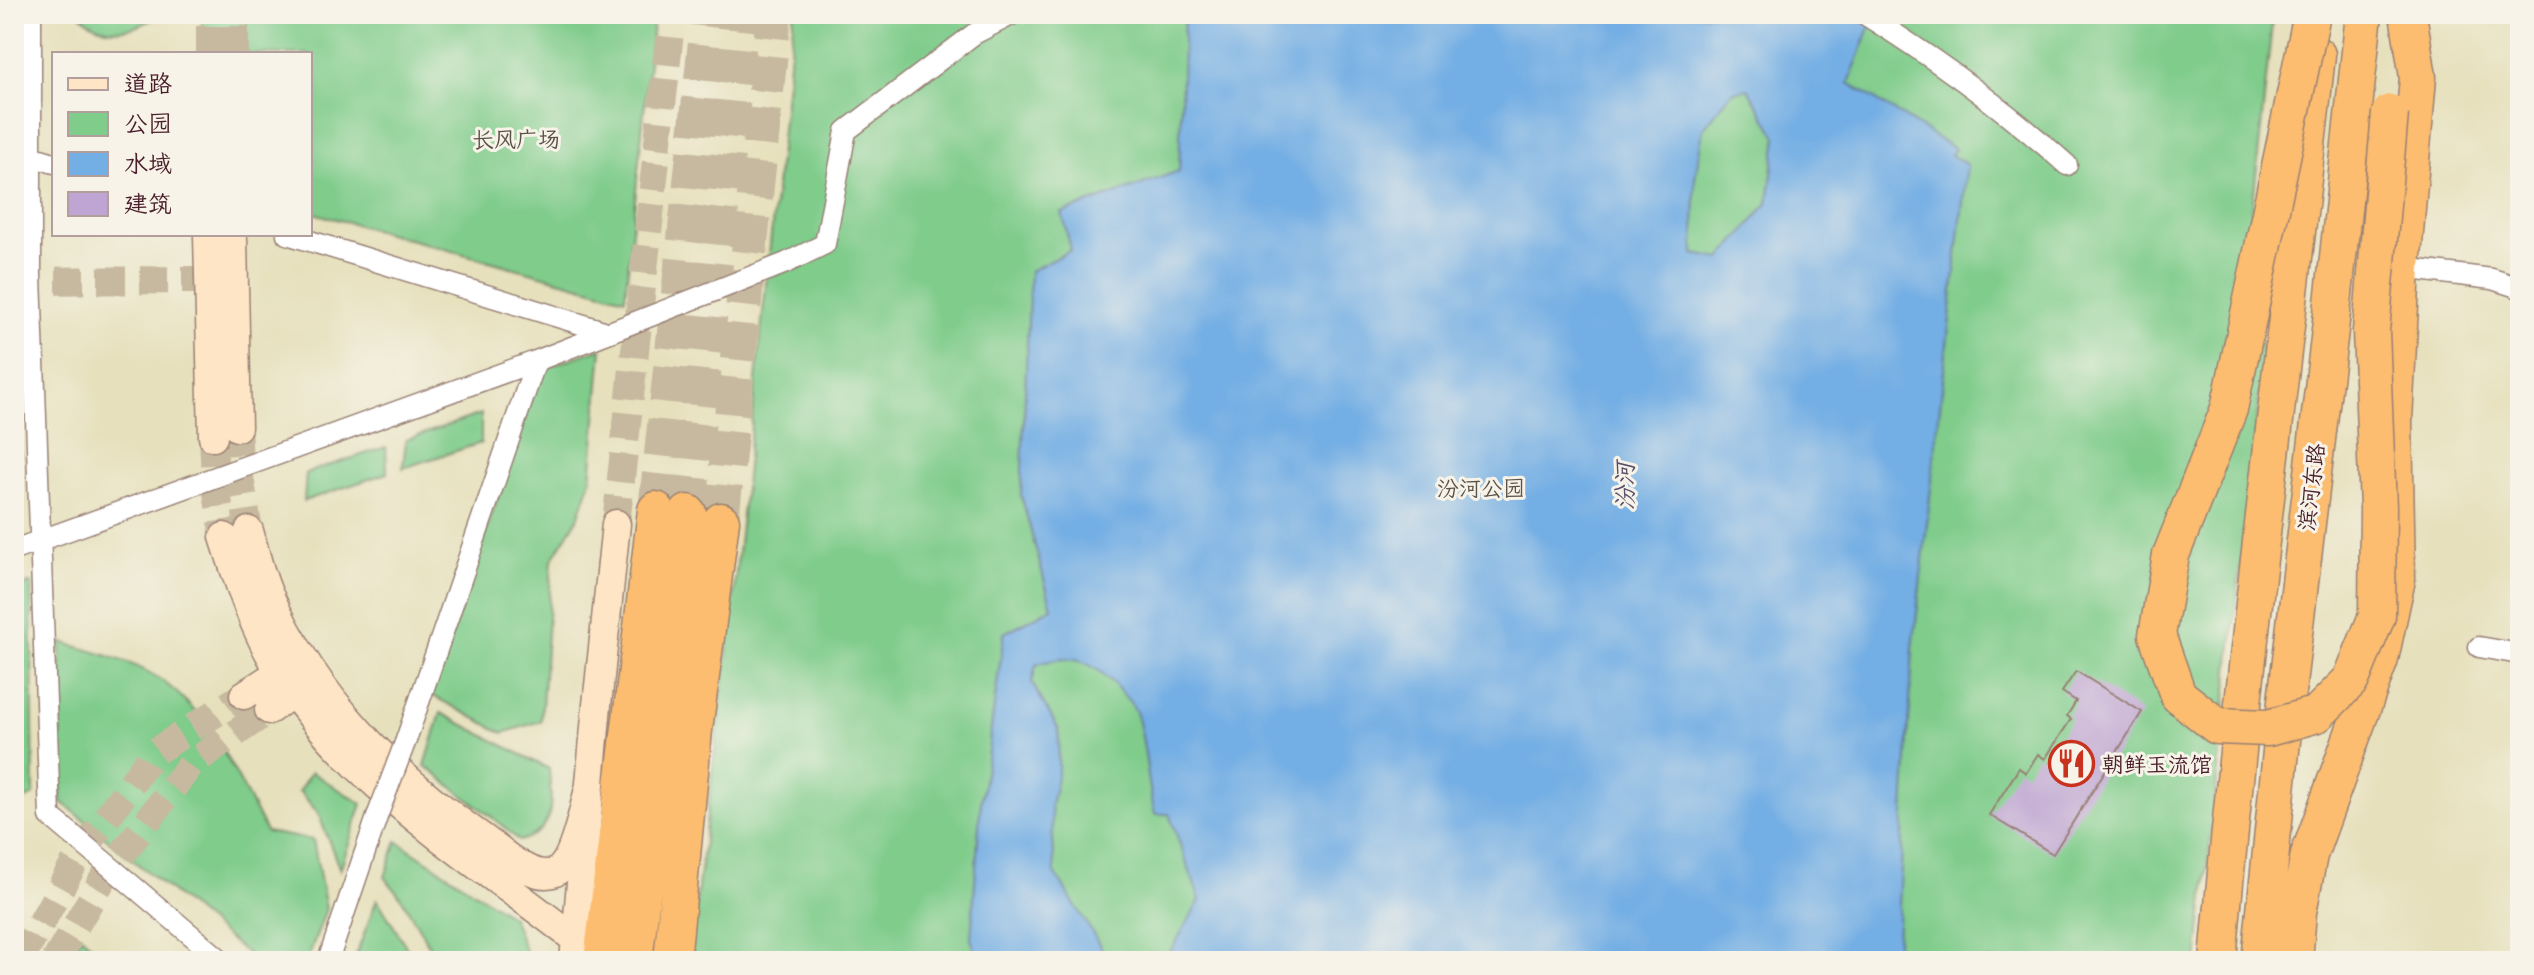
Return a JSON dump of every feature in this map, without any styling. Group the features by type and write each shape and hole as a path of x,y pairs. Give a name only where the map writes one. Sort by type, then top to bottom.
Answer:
{"highway":[{"path":"2312,14 2229,409 2171,555 2157,635 2178,695 2217,726 2268,728 2317,714 2351,680 2377,616 2378,508 2371,331 2390,113 2406,14"},
{"name":"滨河东路","path":"2218,961 2243,697 2321,14"},
{"name":"滨河东路","path":"2260,961 2286,701 2364,14"},
{"path":"2294,961 2298,912 2309,855 2380,659 2397,579 2394,420 2402,268 2418,77 2406,14"},
{"path":"584,954 688,515"},
{"path":"634,961 688,515"},
{"path":"672,961 694,730 688,515"}],"street":[{"path":"31,14 31,156 23,276 42,541 50,816 222,961"},
{"path":"14,550 536,361 786,263 825,244 846,131 974,34 1013,14"},
{"path":"1864,14 1958,75 2067,165"},
{"path":"31,156 52,162"},
{"path":"294,236 607,332"},
{"path":"220,237 212,280 225,432"},
{"path":"2402,268 2492,279 2520,288"},
{"path":"328,961 536,361"},
{"path":"584,954 590,785 616,524"},
{"path":"236,534 268,593 321,728 379,789 515,892 584,954"},
{"path":"2479,647 2520,654"},
{"path":"298,675 340,712 396,771 451,816 530,871 553,873 566,864 590,785"},
{"path":"244,695 298,675"},
{"path":"269,710 298,675"}],"green space":[{"path":"80,14 161,14 141,25 120,30 99,27"},
{"name":"长风广场","path":"202,14 654,14 625,298 312,213 312,52 202,52"},
{"name":"汾河公园","path":"794,14 2273,14 2243,298 2264,354 2197,961 689,961 731,621"},
{"path":"602,348 591,480 578,518 552,560 541,721 503,733 431,695 541,369"},
{"path":"14,353 22,364 19,519 14,521"},
{"path":"481,414 481,443 403,468 406,440"},
{"path":"386,447 387,473 304,501 306,473"},
{"path":"31,583 34,795 14,805 14,590"},
{"path":"61,642 134,665 174,690 207,726 220,746 266,832 313,840 326,909 307,961 256,961 61,801"},
{"path":"441,713 549,769 549,814 540,830 519,841 425,766"},
{"path":"311,772 362,804 340,870 318,813 299,791"},
{"path":"397,841 512,917 529,961 438,961 402,899 385,877"},
{"path":"377,899 410,953 412,961 354,961"},
{"path":"81,936 110,961 67,961"}],"water":[{"name":"汾河","path":"1184,14 1875,14 1849,83 1955,149 1951,155 1967,165 1913,649 1896,961 1162,961 1200,900 1169,814 1155,814 1135,709 1112,682 1093,667 1062,659 1036,665 1032,683 1059,730 1058,772 1051,806 1055,873 1095,937 1102,950 1103,961 979,961 971,939 980,810 1004,633 1052,608 1021,495 1030,271 1071,250 1062,213 1179,171","holes":["1748,89 1777,137 1768,203 1721,259 1694,254 1695,178 1703,129 1732,92"]}],"building":[{"name":"朝鲜玉流馆","path":"2076,671 2142,712 2053,854 1989,815 2019,768 2026,773 2038,754 2045,759 2071,719 2067,716 2076,701 2062,692"}],"tunnel":[{"path":"210,14 210,52"},
{"path":"235,14 235,52"},
{"path":"616,524 672,14"},
{"path":"656,510 709,14"},
{"path":"688,513 742,14"},
{"path":"721,521 774,14"},
{"path":"14,281 195,280"},
{"path":"237,427 240,477 249,531"},
{"path":"213,437 215,480 224,537"},
{"path":"20,961 75,862 153,753 244,695"},
{"path":"55,961 103,879 191,764 269,710"}],"place":[{"name":"朝鲜玉流馆","path":"2071,764"}]}
